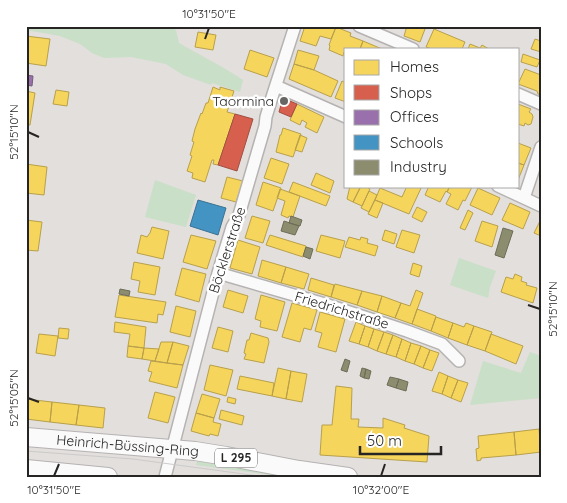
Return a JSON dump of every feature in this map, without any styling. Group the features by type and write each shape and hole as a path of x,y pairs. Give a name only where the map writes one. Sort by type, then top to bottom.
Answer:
{"main road":[{"name":"Heinrich-Büssing-Ring","path":"26,437 172,449 226,456 348,477"},
{"path":"26,469 108,477"}],"street":[{"name":"Böcklerstraße","path":"165,477 218,274 232,227 239,215 266,117 296,26"},
{"path":"359,26 410,48"},
{"path":"276,86 344,116"},
{"path":"520,95 541,104"},
{"path":"524,198 541,147"},
{"path":"502,188 541,206"},
{"name":"Friedrichstraße","path":"218,274 325,304 407,331 442,344 459,361"}],"green space":[{"path":"26,26 168,26 176,30 179,43 243,80 240,92 212,83 211,85 183,75 166,64 131,57 104,58 92,53 80,44 60,36 26,30"},
{"path":"155,180 196,195 186,227 145,217"},
{"path":"459,258 496,271 488,298 450,285"},
{"path":"530,352 541,356 541,398 470,405 483,361 521,373"},
{"path":"197,461 301,477 286,477 196,465"}],"building: Homes":[{"path":"305,26 336,27 331,39 320,36 316,46 300,41"},
{"path":"407,26 418,26 425,29 420,42 404,36"},
{"path":"336,27 351,33 350,36 363,41 360,48 344,48 343,56 329,50"},
{"path":"434,29 465,42 462,48 426,47"},
{"path":"198,32 216,35 213,50 195,47"},
{"path":"26,36 50,39 46,66 26,63"},
{"path":"535,39 541,41 541,52 531,49"},
{"path":"363,41 380,48 360,48"},
{"path":"470,44 480,48 468,48"},
{"path":"250,50 274,58 267,77 244,69"},
{"path":"298,50 319,56 314,70 294,64"},
{"path":"523,54 540,60 537,67 521,62"},
{"path":"294,64 314,70 338,81 331,97 289,79"},
{"path":"525,69 541,75 541,95 537,91 520,85 520,80"},
{"path":"342,81 344,82 344,101 335,98"},
{"path":"213,87 220,90 220,87 234,91 227,112 235,114 218,165 213,164 214,160 212,160 205,182 192,178 193,173 187,171 192,156 190,155 195,129 206,103 208,103"},
{"path":"56,90 69,92 67,106 53,104"},
{"path":"26,91 35,93 30,125 26,125"},
{"path":"297,104 324,117 317,133 305,127 307,123 302,120 300,125 290,120"},
{"path":"520,105 531,109 529,112 533,117 531,124 525,123 524,126 520,125"},
{"path":"283,128 301,134 293,157 276,152"},
{"path":"300,135 307,138 302,152 295,150"},
{"path":"520,144 531,148 524,165 520,164"},
{"path":"271,158 289,164 282,184 264,178"},
{"path":"26,164 47,167 44,195 26,193"},
{"path":"520,164 524,165 520,175"},
{"path":"316,173 334,181 330,193 311,185"},
{"path":"227,177 243,181 236,202 221,198"},
{"path":"263,182 281,188 273,211 256,205"},
{"path":"293,182 330,196 326,206 289,192"},
{"path":"350,188 360,188 353,202 347,199"},
{"path":"360,188 370,189 362,206 353,202"},
{"path":"380,188 402,197 406,188 421,188 409,214 375,200"},
{"path":"428,188 449,188 440,202 425,195"},
{"path":"449,188 472,188 458,210 446,204 451,194 447,192"},
{"path":"478,188 500,198 492,215 470,205"},
{"path":"280,189 300,196 293,217 289,216 288,218 281,215 285,201 277,198"},
{"path":"369,191 377,195 369,212 361,208"},
{"path":"375,200 383,203 377,218 368,214"},
{"path":"510,203 530,212 523,229 502,220"},
{"path":"417,207 427,212 422,222 412,217"},
{"path":"468,210 473,213 465,230 460,228"},
{"path":"252,216 270,221 263,243 245,238"},
{"path":"541,219 541,236 534,233"},
{"path":"26,220 42,222 38,251 26,250"},
{"path":"482,221 498,226 492,247 475,241"},
{"path":"152,227 169,231 163,259 137,253 141,235 147,237"},
{"path":"385,230 397,234 394,244 382,240"},
{"path":"402,230 420,235 414,253 396,247"},
{"path":"191,235 216,241 207,269 183,262"},
{"path":"270,235 306,246 303,257 266,245"},
{"path":"321,235 345,241 340,258 316,251"},
{"path":"349,237 360,240 361,237 368,239 367,243 378,246 375,256 345,247"},
{"path":"238,240 260,247 252,274 230,268"},
{"path":"262,260 286,267 281,283 258,276"},
{"path":"134,262 160,267 155,295 138,292 140,281 131,279"},
{"path":"413,263 422,266 419,277 410,274"},
{"path":"286,267 309,274 304,289 281,283"},
{"path":"182,268 206,274 199,302 175,295"},
{"path":"515,274 522,277 521,281 527,283 526,285 537,288 533,303 501,292 506,277 513,279"},
{"path":"311,278 334,285 331,297 308,290"},
{"path":"335,284 362,291 357,305 331,297"},
{"path":"228,290 248,296 243,313 223,307"},
{"path":"416,290 423,293 412,324 395,318 401,303 410,306"},
{"path":"362,291 382,296 377,312 357,305"},
{"path":"119,295 166,302 163,315 158,314 157,323 115,317"},
{"path":"261,295 285,302 277,331 260,327 261,321 255,319"},
{"path":"382,296 401,303 395,318 377,312"},
{"path":"292,303 317,310 311,330 304,328 300,342 282,337"},
{"path":"176,306 196,311 190,337 170,332"},
{"path":"417,309 436,316 431,331 412,324"},
{"path":"320,312 345,319 336,352 318,347 322,333 315,331"},
{"path":"436,317 453,323 448,338 431,331"},
{"path":"115,322 146,327 144,348 128,346 130,334 114,332"},
{"path":"356,322 365,326 359,344 349,341"},
{"path":"453,323 464,327 466,323 474,326 467,345 448,338"},
{"path":"365,326 374,329 368,347 359,344"},
{"path":"474,326 492,332 485,351 467,345"},
{"path":"218,327 233,331 228,352 212,348"},
{"path":"59,328 69,329 68,339 58,338"},
{"path":"374,329 384,332 377,351 368,347"},
{"path":"384,332 393,335 386,354 377,351"},
{"path":"251,333 268,338 269,342 264,363 244,359 247,340 249,340"},
{"path":"39,334 58,336 55,356 36,353"},
{"path":"491,334 523,346 516,364 485,351"},
{"path":"393,335 402,339 396,357 386,354"},
{"path":"402,339 411,343 405,361 396,357"},
{"path":"161,342 173,342 167,363 155,361"},
{"path":"173,342 189,346 183,365 167,363"},
{"path":"411,343 421,346 414,364 405,361"},
{"path":"128,346 144,348 142,359 127,357"},
{"path":"421,346 430,350 423,368 414,364"},
{"path":"144,348 159,349 155,361 142,359"},
{"path":"430,350 439,353 432,371 423,368"},
{"path":"151,361 183,365 177,388 149,381 152,372 148,371"},
{"path":"210,365 233,370 226,396 204,390"},
{"path":"278,368 291,371 286,399 272,396"},
{"path":"291,371 307,374 302,402 286,399"},
{"path":"439,372 448,376 442,394 432,391"},
{"path":"240,376 274,383 272,396 237,389"},
{"path":"448,376 458,380 451,398 442,394"},
{"path":"458,380 468,383 461,402 451,398"},
{"path":"336,386 352,388 351,419 359,419 358,427 383,428 383,418 405,425 404,428 429,436 427,462 320,455 322,425 332,425"},
{"path":"155,392 175,397 168,423 148,418"},
{"path":"202,394 220,399 214,418 196,413"},
{"path":"228,397 236,399 235,404 227,402"},
{"path":"26,399 52,402 50,422 26,419"},
{"path":"52,402 79,405 76,425 50,422"},
{"path":"79,405 105,408 103,428 76,425"},
{"path":"221,410 244,416 242,425 219,419"},
{"path":"196,413 214,418 213,422 221,424 218,436 210,434 209,436 191,431"},
{"path":"539,429 541,452 516,455 514,432"},
{"path":"514,432 516,455 481,458 481,460 477,461 478,436"}],"building: Shops":[{"path":"283,98 297,104 291,117 279,112"},
{"path":"235,114 253,119 237,171 218,165"}],"building: Offices":[{"path":"26,75 33,76 32,86 26,85"}],"building: Schools":[{"path":"198,200 226,208 218,235 190,226"}],"building: Industry":[{"path":"291,216 302,220 300,226 289,223"},
{"path":"284,221 299,226 295,235 281,231"},
{"path":"503,228 513,231 504,258 495,255"},
{"path":"306,247 313,249 310,259 303,256"},
{"path":"120,289 130,291 129,296 119,294"},
{"path":"345,359 350,361 347,372 341,370"},
{"path":"362,368 366,369 364,378 360,376"},
{"path":"366,369 371,371 369,379 364,378"},
{"path":"390,377 399,379 396,388 387,385"},
{"path":"399,379 408,382 406,391 396,388"}],"tram line":[{"path":"26,451 133,459 266,477"}],"place":[{"name":"Taormina","path":"284,101"}]}
